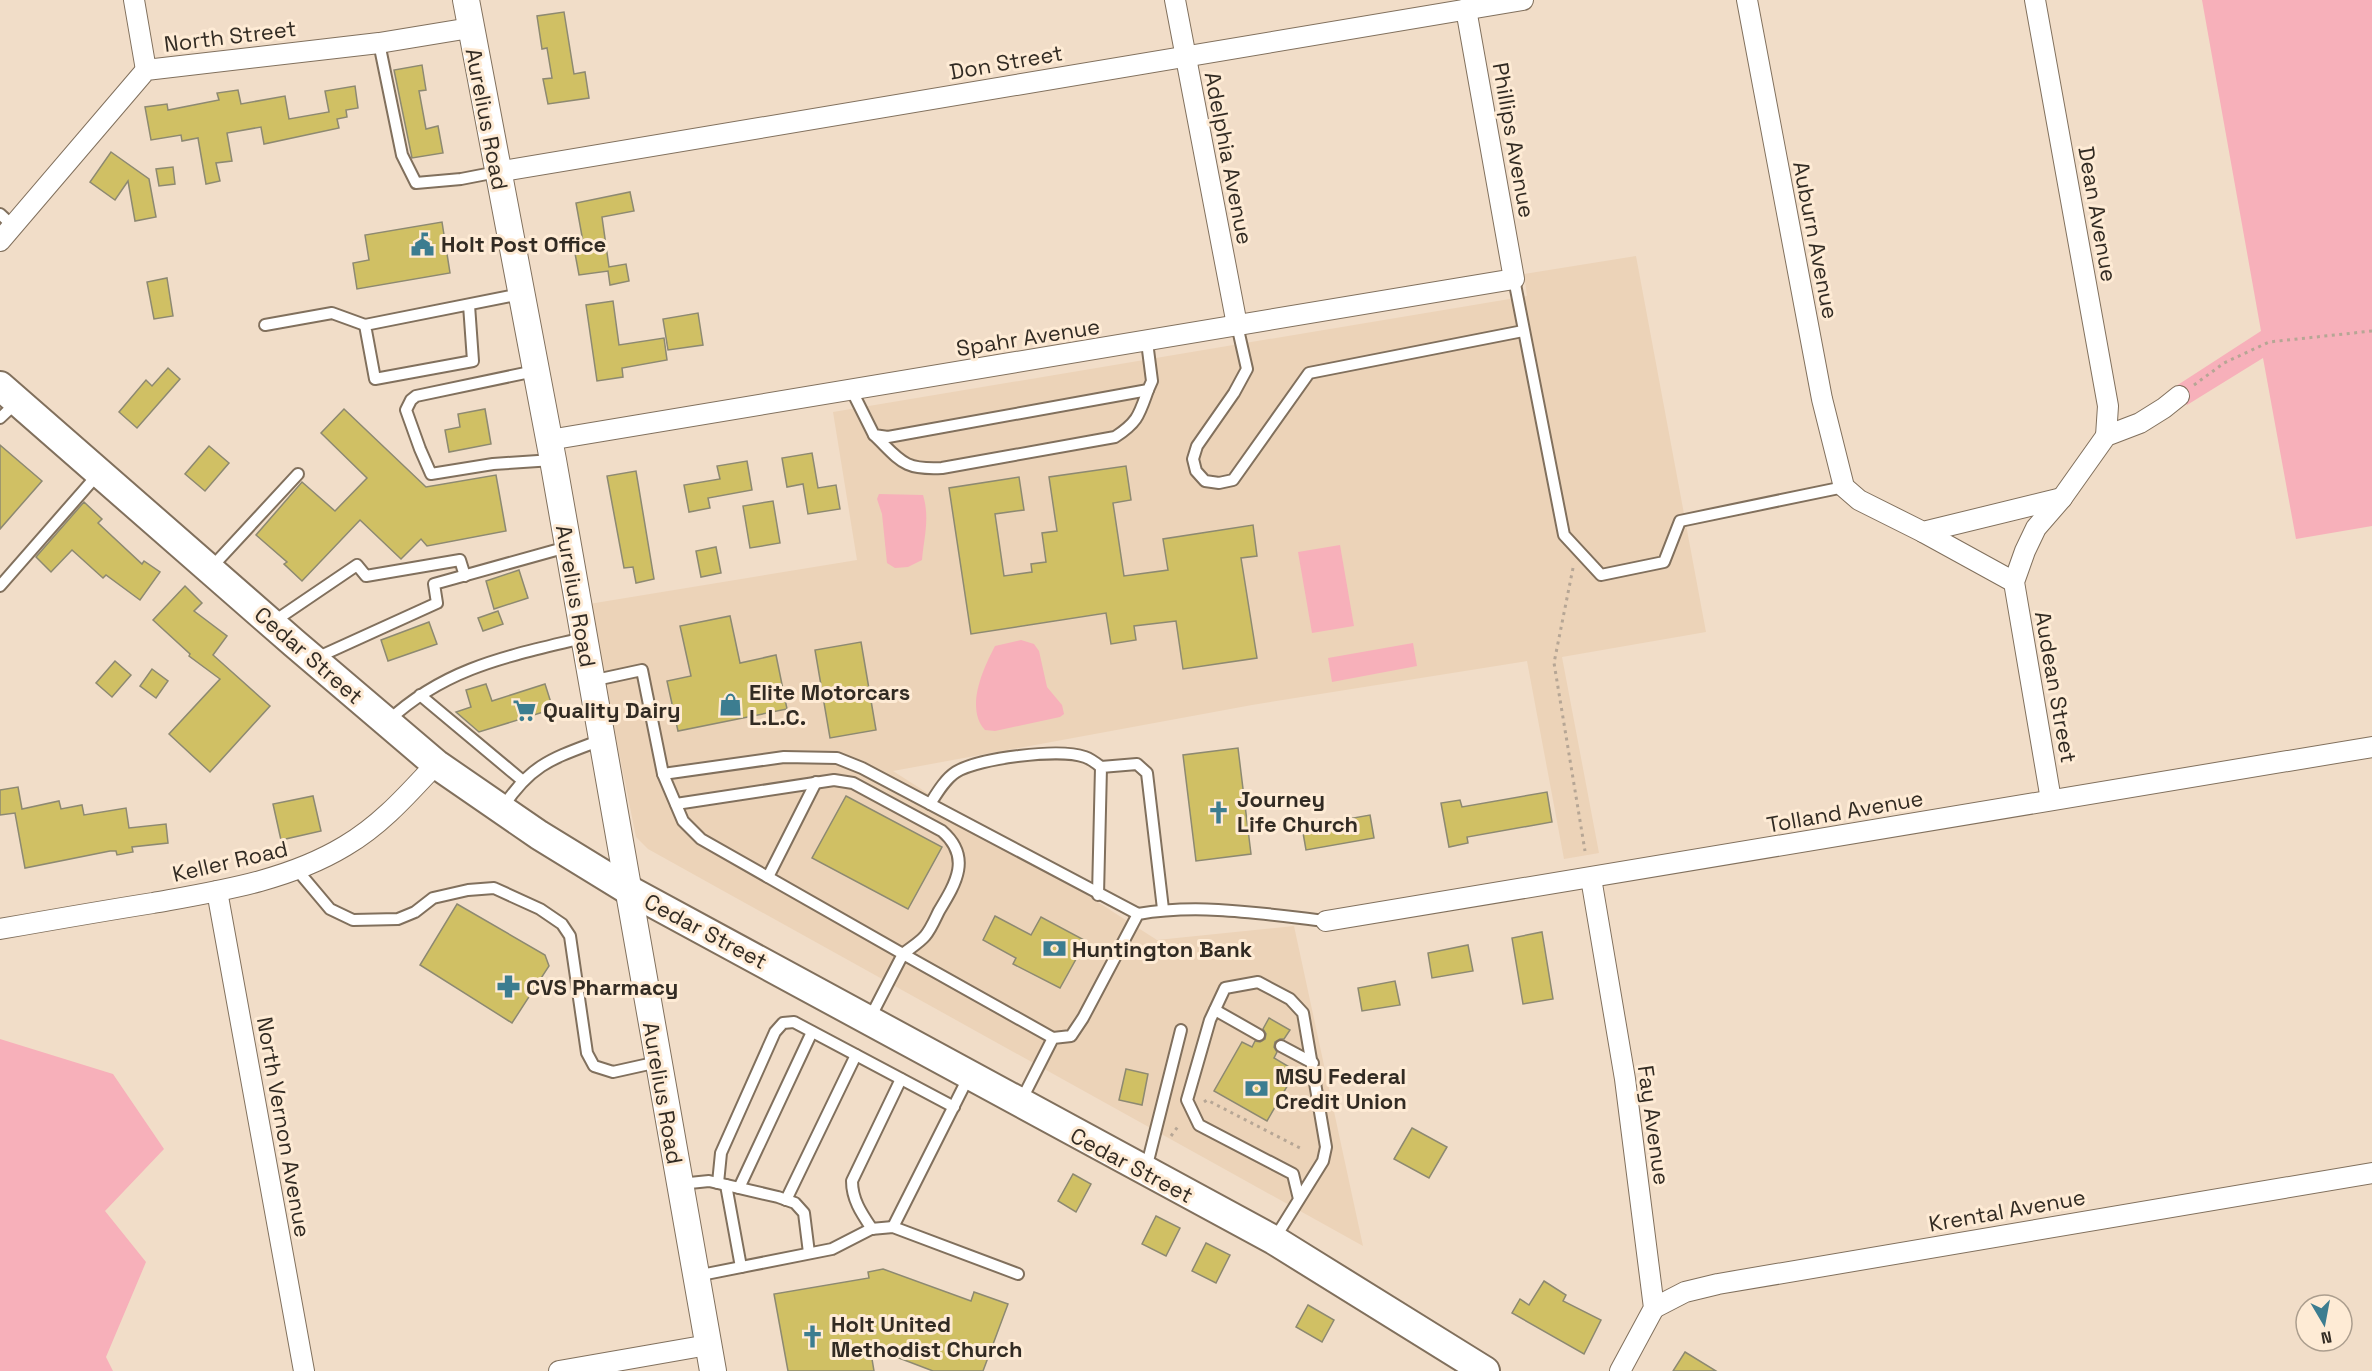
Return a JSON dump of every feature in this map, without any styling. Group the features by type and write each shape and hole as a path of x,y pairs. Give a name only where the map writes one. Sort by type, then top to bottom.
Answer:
{"main road":[{"name":"Cedar Street","path":"6,402 99,472 436,764 539,835 627,889 1274,1240 1482,1370"}],"street":[{"path":"134,0 146,70"},
{"name":"Aurelius Road","path":"466,0 551,450 713,1371"},
{"name":"Adelphia Avenue","path":"1175,0 1237,326"},
{"name":"Don Street","path":"497,172 1523,0"},
{"name":"Auburn Avenue","path":"1747,0 1822,399 1844,487"},
{"name":"Dean Avenue","path":"2035,0 2108,406 2106,436"},
{"name":"Phillips Avenue","path":"1466,9 1514,279"},
{"name":"North Street","path":"0,241 7,220 146,70 379,43 470,28"},
{"name":"Spahr Avenue","path":"551,450 851,389 1147,342 1514,279"},
{"path":"1844,487 1859,500 2014,582 2025,551 2037,528 2062,498 2106,436 2140,423 2179,396"},
{"path":"1923,532 2062,498"},
{"name":"Audean Street","path":"2014,582 2051,800"},
{"name":"Tolland Avenue","path":"1326,921 2372,747"},
{"name":"Keller Road","path":"0,929 217,891 298,871 346,846 388,815 436,764"},
{"name":"Fay Avenue","path":"1591,878 1624,1079 1654,1308"},
{"name":"North Vernon Avenue","path":"217,891 304,1371"},
{"name":"Krental Avenue","path":"1654,1308 1685,1292 1718,1284 2372,1173"},
{"path":"1620,1371 1654,1308"},
{"path":"559,1371 708,1345"}],"lane":[{"path":"379,43 402,154 416,183 461,179 497,172"},
{"path":"1514,279 1564,535 1601,574 1664,562 1680,521 1844,487"},
{"path":"265,325 332,313 365,325 521,294"},
{"path":"365,325 375,379 473,362 468,305"},
{"path":"1237,326 1246,369 1234,393 1197,446 1193,459 1196,471 1205,481 1219,483 1233,480 1309,373 1523,331"},
{"path":"851,389 874,435 902,462 919,469 942,468 1115,437 1135,421 1149,390 1152,381 1147,342"},
{"path":"536,371 417,396 411,400 406,410 431,474 493,464 551,450"},
{"path":"874,435 888,437 1149,390"},
{"path":"0,586 99,472"},
{"path":"210,570 298,474"},
{"path":"313,659 437,603 434,584 568,547"},
{"path":"272,624 357,565 366,576 460,560 465,576"},
{"path":"387,722 420,695 470,668 523,652 584,638"},
{"path":"591,681 642,670 663,774 683,821 701,838 1053,1038 1071,1036 1138,914"},
{"path":"420,695 523,781"},
{"path":"502,809 533,770 560,756 601,740"},
{"path":"930,804 956,772 979,763 1054,753 1085,757 1101,767 1137,764 1147,773 1162,909"},
{"path":"663,774 784,757 837,758 930,804 1098,895 1138,914 1162,909 1222,910 1326,921"},
{"path":"1098,895 1101,767"},
{"path":"676,804 834,780 854,783 942,831 954,842 959,869 954,886 925,936 903,954 869,1020"},
{"path":"768,877 816,782"},
{"path":"298,871 330,909 353,920 398,919 416,912 433,898 468,890 494,888 540,909 562,924 570,936 587,1053 594,1066 613,1072 658,1062"},
{"path":"1274,1240 1323,1161 1326,1147 1304,1013 1290,999 1258,982 1225,988 1215,1010 1187,1100 1199,1125 1293,1174 1299,1199"},
{"path":"1215,1010 1259,1035"},
{"path":"741,1267 722,1184 721,1154 775,1032 783,1023 794,1022 954,1107"},
{"path":"1145,1172 1181,1030"},
{"path":"739,1188 812,1032"},
{"path":"1020,1104 1053,1038"},
{"path":"1281,1046 1313,1063"},
{"path":"786,1200 856,1055"},
{"path":"894,1227 969,1076"},
{"path":"872,1229 852,1193 852,1181 901,1079"},
{"path":"680,1184 710,1181 795,1203 804,1213 808,1253"},
{"path":"696,1276 832,1249 872,1229 894,1227 1018,1274"}],"path":[{"path":"2179,396 2224,363 2270,342 2372,331"},
{"path":"1578,552 1569,581 1554,663 1585,851"},
{"path":"1202,1104 1207,1100 1300,1148"}],"shaded area":[{"path":"2202,0 2372,0 2372,526 2296,539 2263,358 2187,405 2173,388 2261,331"},
{"path":"1636,256 1706,632 1562,657 1599,853 1564,859 1527,661 1252,705 893,771 1157,940 1294,926 1363,1246 648,849 636,837 589,604 857,560 833,412 1527,296 1524,274"},
{"path":"879,494 923,495 926,520 922,560 908,567 895,568 887,563 882,514 877,499"},
{"path":"1340,545 1354,626 1312,633 1298,552"},
{"path":"1021,640 1034,644 1039,651 1047,687 1062,705 1064,714 1060,717 995,731 985,730 976,711 981,677 995,646"},
{"path":"1413,643 1417,666 1332,682 1328,658"},
{"path":"0,1039 113,1074 164,1149 105,1211 146,1262 106,1357 113,1371 0,1371"}],"building":[{"path":"564,12 574,74 585,72 589,98 548,104 543,79 552,78 547,48 542,49 537,16"},
{"path":"422,65 426,90 419,91 426,129 438,126 443,153 412,158 394,70"},
{"path":"355,86 358,108 346,110 347,117 337,119 339,128 264,144 261,127 227,133 232,161 216,163 220,181 206,184 198,138 182,141 181,135 151,140 145,107 167,104 168,110 219,100 217,93 238,90 241,104 285,96 289,119 329,112 325,91"},
{"path":"111,152 149,179 156,217 135,221 128,181 115,200 90,182"},
{"path":"173,167 175,184 159,186 156,169"},
{"path":"630,192 634,211 602,217 609,267 626,264 629,281 610,285 608,271 579,275 574,248 584,247 576,203"},
{"path":"442,222 450,273 357,289 353,263 369,260 365,235"},
{"path":"167,278 173,316 154,319 147,282"},
{"path":"613,301 619,345 664,338 667,360 622,368 623,377 597,381 586,305"},
{"path":"698,313 703,345 668,350 663,319"},
{"path":"168,368 180,379 137,428 119,412 146,380 152,386"},
{"path":"344,409 426,487 496,475 506,531 427,546 421,539 401,559 360,520 302,581 284,564 287,562 256,535 302,482 335,511 367,478 321,433"},
{"path":"485,409 491,444 449,452 445,430 460,427 458,414"},
{"path":"0,445 42,481 0,529"},
{"path":"209,446 229,463 205,491 185,474"},
{"path":"812,453 818,488 836,485 840,509 808,514 803,484 787,487 782,458"},
{"path":"747,461 752,490 708,498 710,508 689,512 684,485 720,479 717,466"},
{"path":"1126,466 1131,500 1113,503 1124,576 1168,570 1163,539 1253,525 1257,556 1241,558 1257,658 1183,669 1176,621 1134,626 1136,640 1111,644 1106,613 971,634 949,488 1019,477 1024,510 995,514 1004,576 1032,572 1031,564 1046,562 1042,533 1057,531 1049,477"},
{"path":"636,471 654,579 636,583 633,567 624,568 607,476"},
{"path":"773,501 780,543 750,548 743,506"},
{"path":"84,502 102,519 98,523 142,564 144,561 160,572 140,600 106,575 103,578 72,550 51,572 36,557"},
{"path":"716,547 721,573 701,577 696,551"},
{"path":"519,570 528,598 494,609 486,581"},
{"path":"185,586 202,603 194,611 227,636 213,655 270,706 210,772 169,734 220,679 189,656 190,654 153,620"},
{"path":"498,611 503,624 483,631 478,618"},
{"path":"730,616 740,663 776,655 787,709 678,731 667,681 691,676 680,626"},
{"path":"429,622 437,644 388,661 381,640"},
{"path":"861,642 876,730 830,738 815,650"},
{"path":"115,661 131,675 112,697 96,683"},
{"path":"152,669 168,681 156,698 140,686"},
{"path":"486,684 492,701 545,684 553,709 479,732 456,712 471,707 466,690"},
{"path":"1238,748 1251,854 1196,861 1183,755"},
{"path":"18,787 22,809 59,801 61,809 82,805 84,815 126,808 129,828 166,824 168,843 132,847 133,852 117,855 116,851 110,851 25,868 15,813 0,815 0,790"},
{"path":"1547,792 1552,822 1467,837 1468,843 1449,847 1441,803 1460,800 1462,807"},
{"path":"313,796 321,831 281,840 273,804"},
{"path":"846,796 942,847 908,909 812,858"},
{"path":"1370,815 1374,838 1306,850 1302,827"},
{"path":"457,904 545,955 549,966 512,1023 420,965"},
{"path":"995,916 1031,935 1041,917 1086,941 1060,988 1013,964 1016,958 983,940"},
{"path":"1542,932 1553,999 1523,1004 1512,938"},
{"path":"1468,945 1473,971 1432,978 1428,953"},
{"path":"1395,981 1400,1005 1362,1011 1358,988"},
{"path":"1269,1018 1290,1030 1284,1039 1275,1042 1274,1047 1277,1052 1274,1058 1296,1071 1267,1121 1214,1091 1242,1042 1252,1047 1255,1041 1260,1042 1265,1039 1266,1034 1263,1029"},
{"path":"1126,1069 1148,1074 1142,1105 1119,1100"},
{"path":"1412,1128 1447,1147 1429,1178 1394,1159"},
{"path":"1073,1174 1091,1184 1076,1212 1058,1201"},
{"path":"1156,1216 1180,1228 1166,1256 1142,1244"},
{"path":"1206,1243 1230,1255 1216,1283 1192,1271"},
{"path":"883,1269 971,1301 974,1292 1008,1304 983,1371 933,1371 870,1347 874,1371 788,1371 774,1294 869,1278 868,1272"},
{"path":"1544,1281 1566,1295 1563,1301 1601,1320 1584,1354 1512,1313 1520,1299 1529,1305"},
{"path":"1308,1305 1334,1320 1322,1342 1296,1327"},
{"path":"1685,1352 1716,1371 1673,1371"}],"place":[{"name":"Holt Post Office","path":"423,244"},
{"name":"Elite Motorcars L.L.C.","path":"731,705"},
{"name":"Quality Dairy","path":"525,710"},
{"name":"Journey Life Church","path":"1219,812"},
{"name":"Huntington Bank","path":"1054,949"},
{"name":"CVS Pharmacy","path":"508,987"},
{"name":"MSU Federal Credit Union","path":"1257,1089"},
{"name":"Holt United Methodist Church","path":"813,1337"}]}
